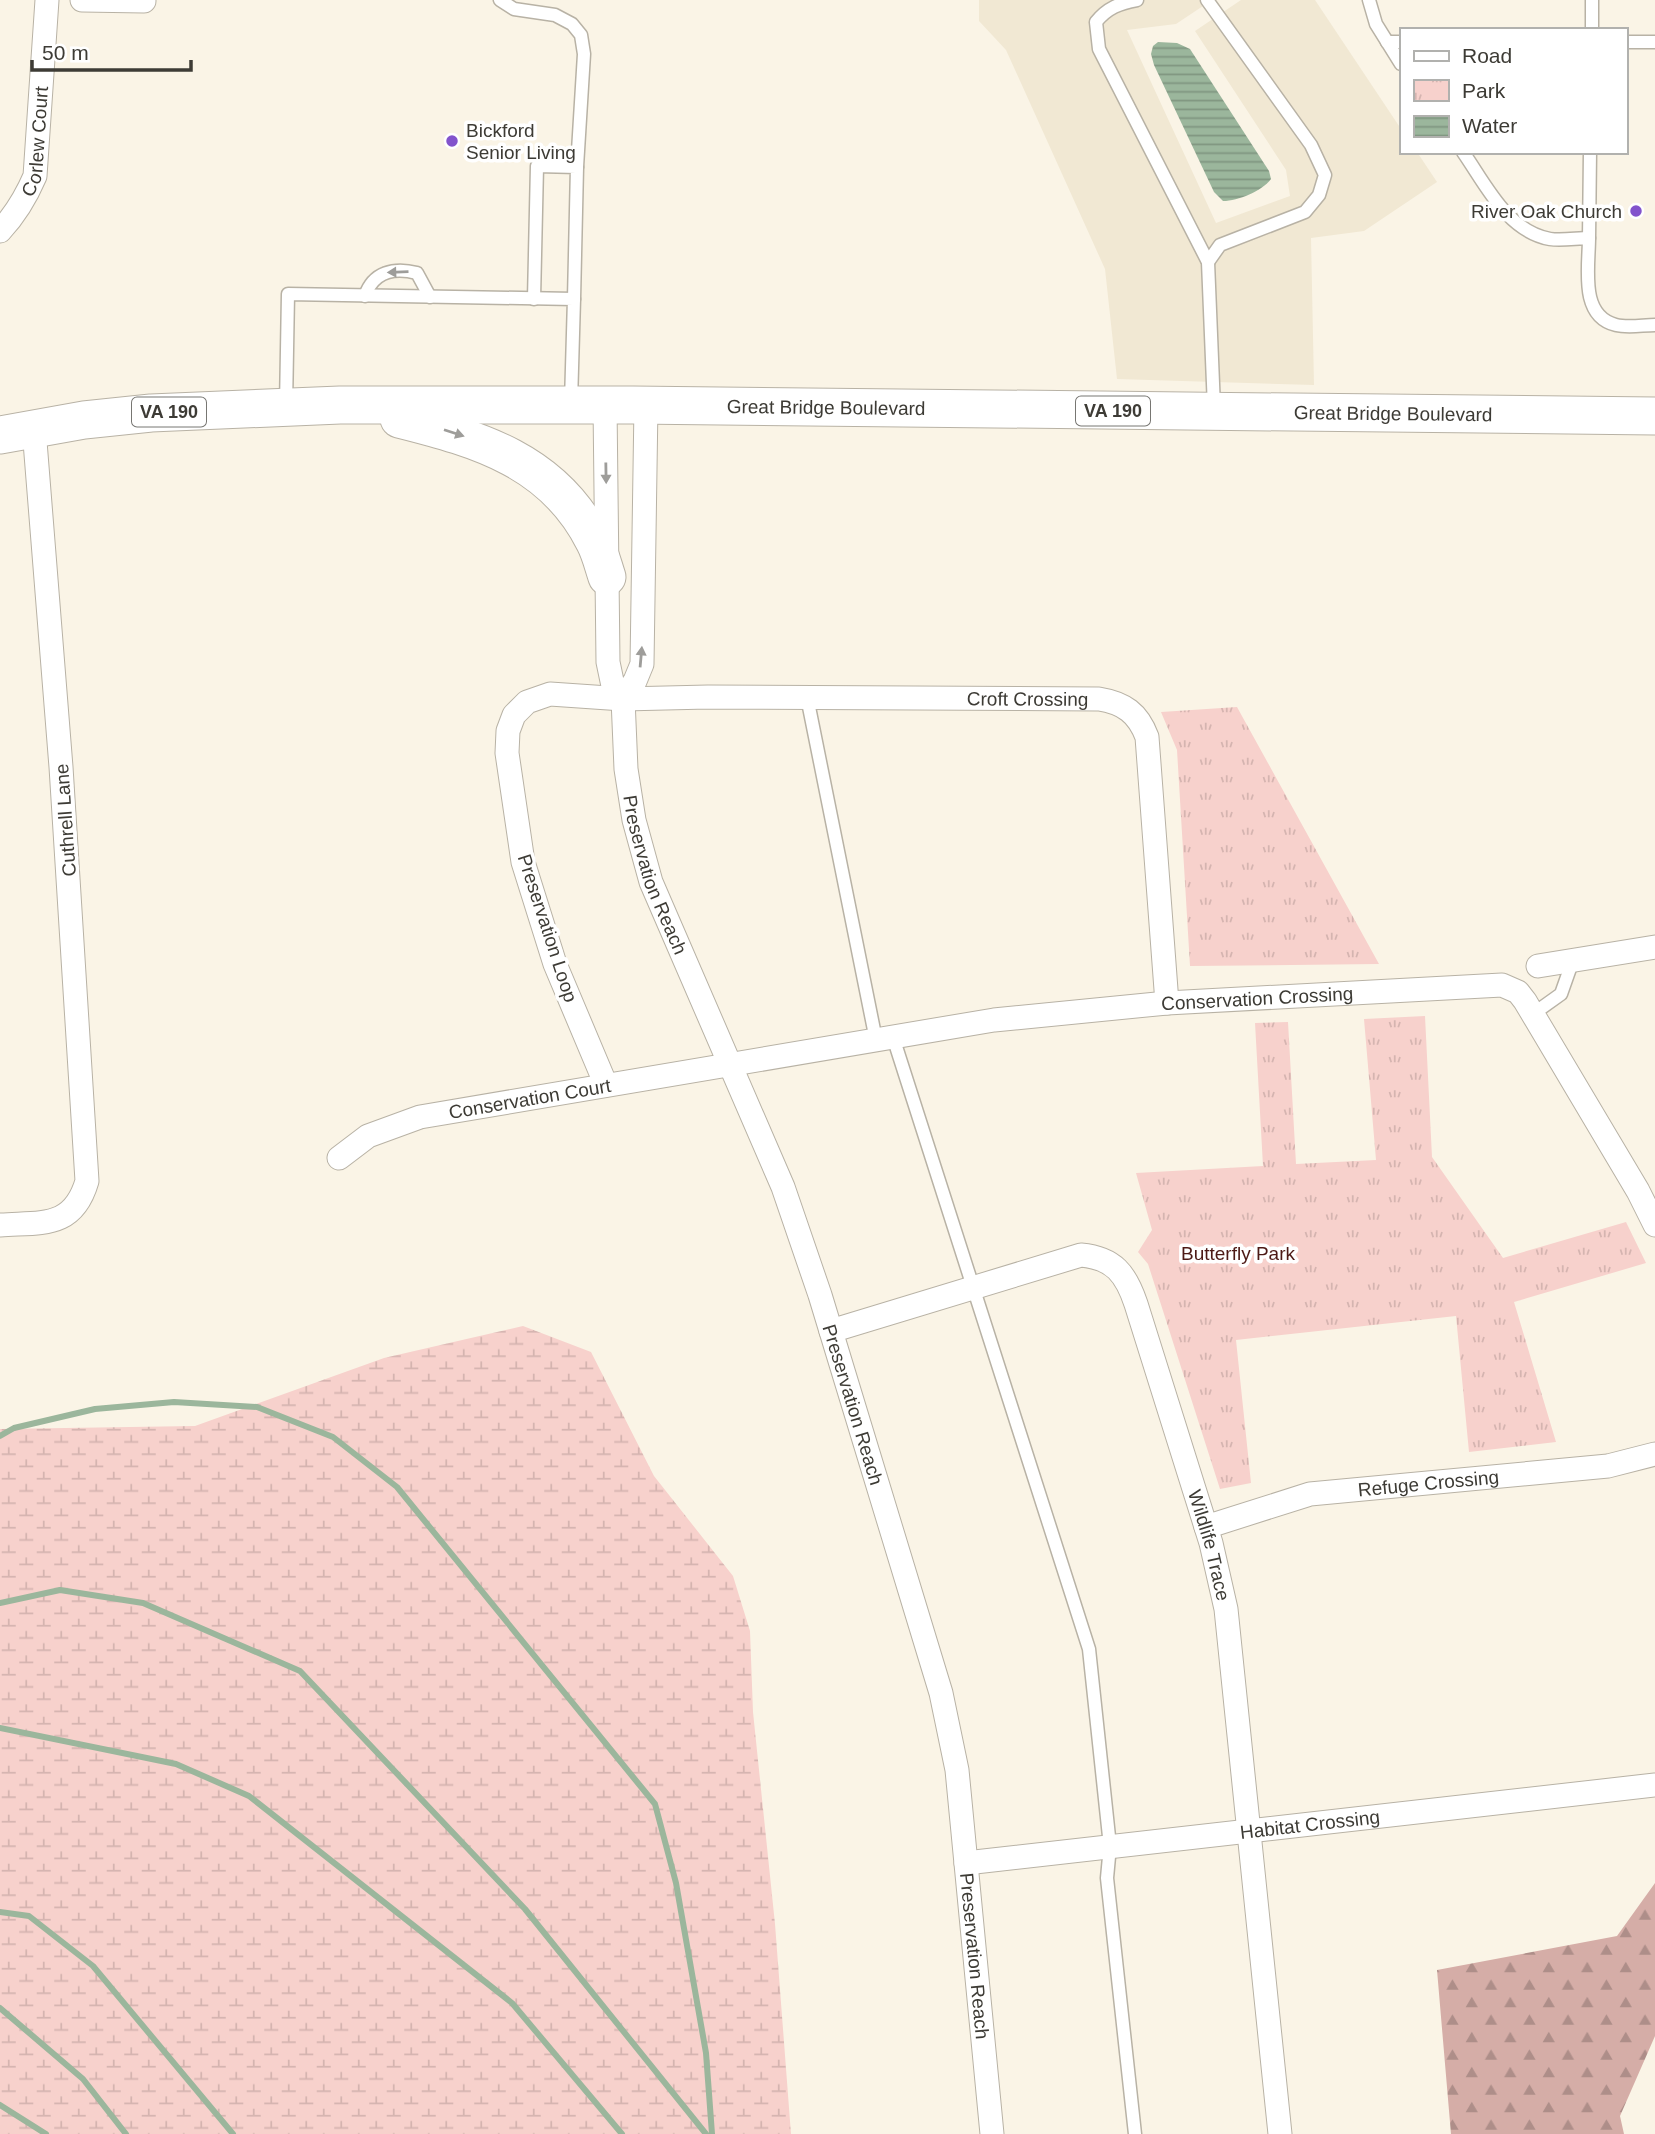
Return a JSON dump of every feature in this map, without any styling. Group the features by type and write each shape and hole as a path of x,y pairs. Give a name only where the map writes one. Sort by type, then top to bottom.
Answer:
{"main road":[{"name":"Great Bridge Boulevard","path":"17,432 151,413 340,405 646,405 1655,416"},
{"path":"340,405 451,432 521,461 549,482 573,508 594,541 607,576"}],"street":[{"name":"Corlew Court","path":"0,231 25,199 35,176 47,0"},
{"path":"82,0 144,1"},
{"name":"Preservation Reach","path":"588,405 607,576 608,662 613,686 623,699 626,769 634,820 651,883 783,1187 831,1331 941,1693 957,1770 992,2134"},
{"path":"623,699 642,664 646,405"},
{"name":"Cuthrell Lane","path":"0,1224 59,1219 75,1209 87,1181 61,767 17,432"},
{"name":"Preservation Loop","path":"606,1085 555,964 523,862 507,753 508,731 513,715 527,702 550,694 623,699"},
{"name":"Croft Crossing","path":"623,699 1099,699 1112,701 1129,709 1143,726 1147,737 1167,1003"},
{"path":"1538,966 1655,947"},
{"name":"Conservation Crossing","path":"730,1064 994,1020 1167,1003 1502,985 1518,992 1533,1014 1639,1191 1655,1224"},
{"name":"Conservation Court","path":"339,1158 368,1136 420,1117 730,1064"},
{"name":"Wildlife Trace","path":"831,1331 1081,1255 1095,1256 1116,1268 1125,1279 1133,1296 1206,1527 1226,1609 1280,2134"},
{"name":"Refuge Crossing","path":"1206,1527 1310,1494 1608,1466 1655,1454"},
{"name":"Habitat Crossing","path":"966,1863 1655,1785"}],"lane":[{"path":"500,0 514,9 555,15 572,23 581,34 584,54 577,167 574,299 588,405"},
{"path":"1137,0 1117,4 1100,16 1096,22 1099,49 1208,262 1214,412"},
{"path":"1207,0 1311,145 1325,175 1319,195 1305,212 1220,245 1208,262"},
{"path":"1369,0 1376,24 1400,62"},
{"path":"1592,0 1592,28"},
{"path":"1387,42 1400,42"},
{"path":"1627,43 1655,42"},
{"path":"1464,154 1506,214 1524,229 1550,239 1589,238"},
{"path":"1590,154 1590,302 1599,317 1617,325 1655,325"},
{"path":"534,299 537,166 577,167"},
{"path":"365,296 368,286 382,273 407,270 417,273 430,297"},
{"path":"286,406 288,294 574,299"},
{"path":"807,697 884,1039 972,1286 1089,1649 1110,1846 1107,1878 1135,2134"},
{"path":"1533,1014 1561,995 1573,960"}],"shaded area":[{"path":"979,0 1212,0 1176,24 1127,30 1216,223 1290,196 1286,170 1195,31 1241,0 1315,0 1400,128 1400,154 1418,154 1437,182 1364,231 1311,238 1314,385 1117,379 1105,269 1006,50 979,21"}],"green space":[{"path":"1237,707 1379,964 1190,966 1177,750 1161,712"},
{"name":"Butterfly Park","path":"1425,1016 1432,1157 1503,1258 1626,1222 1646,1263 1514,1302 1556,1442 1469,1452 1456,1316 1236,1340 1251,1483 1220,1489 1148,1264 1138,1252 1152,1230 1136,1173 1263,1166 1255,1023 1288,1022 1296,1164 1376,1160 1364,1019"},
{"path":"523,1326 591,1352 654,1476 733,1576 750,1631 753,1712 775,1924 791,2134 0,2134 0,1429 195,1426 384,1358"},
{"path":"1655,1883 1655,2036 1620,2116 1624,2134 1451,2134 1437,1970 1617,1936"}],"water":[{"path":"1158,42 1177,43 1190,49 1269,171 1271,179 1262,188 1229,201 1223,201 1214,192 1154,65 1151,54 1153,46"}],"waterway":[{"path":"0,1436 14,1428 95,1409 174,1402 257,1407 333,1437 397,1487 655,1804 676,1883 706,2053 712,2134"},
{"path":"0,1603 60,1590 143,1603 300,1671 525,1909 706,2134"},
{"path":"0,1728 176,1764 249,1796 512,2003 622,2134"},
{"path":"0,1912 29,1916 93,1966 233,2134"},
{"path":"0,2008 83,2079 126,2134"},
{"path":"0,2105 46,2134"}],"place":[{"name":"Bickford Senior Living","path":"452,141"},
{"name":"River Oak Church","path":"1636,211"}]}
